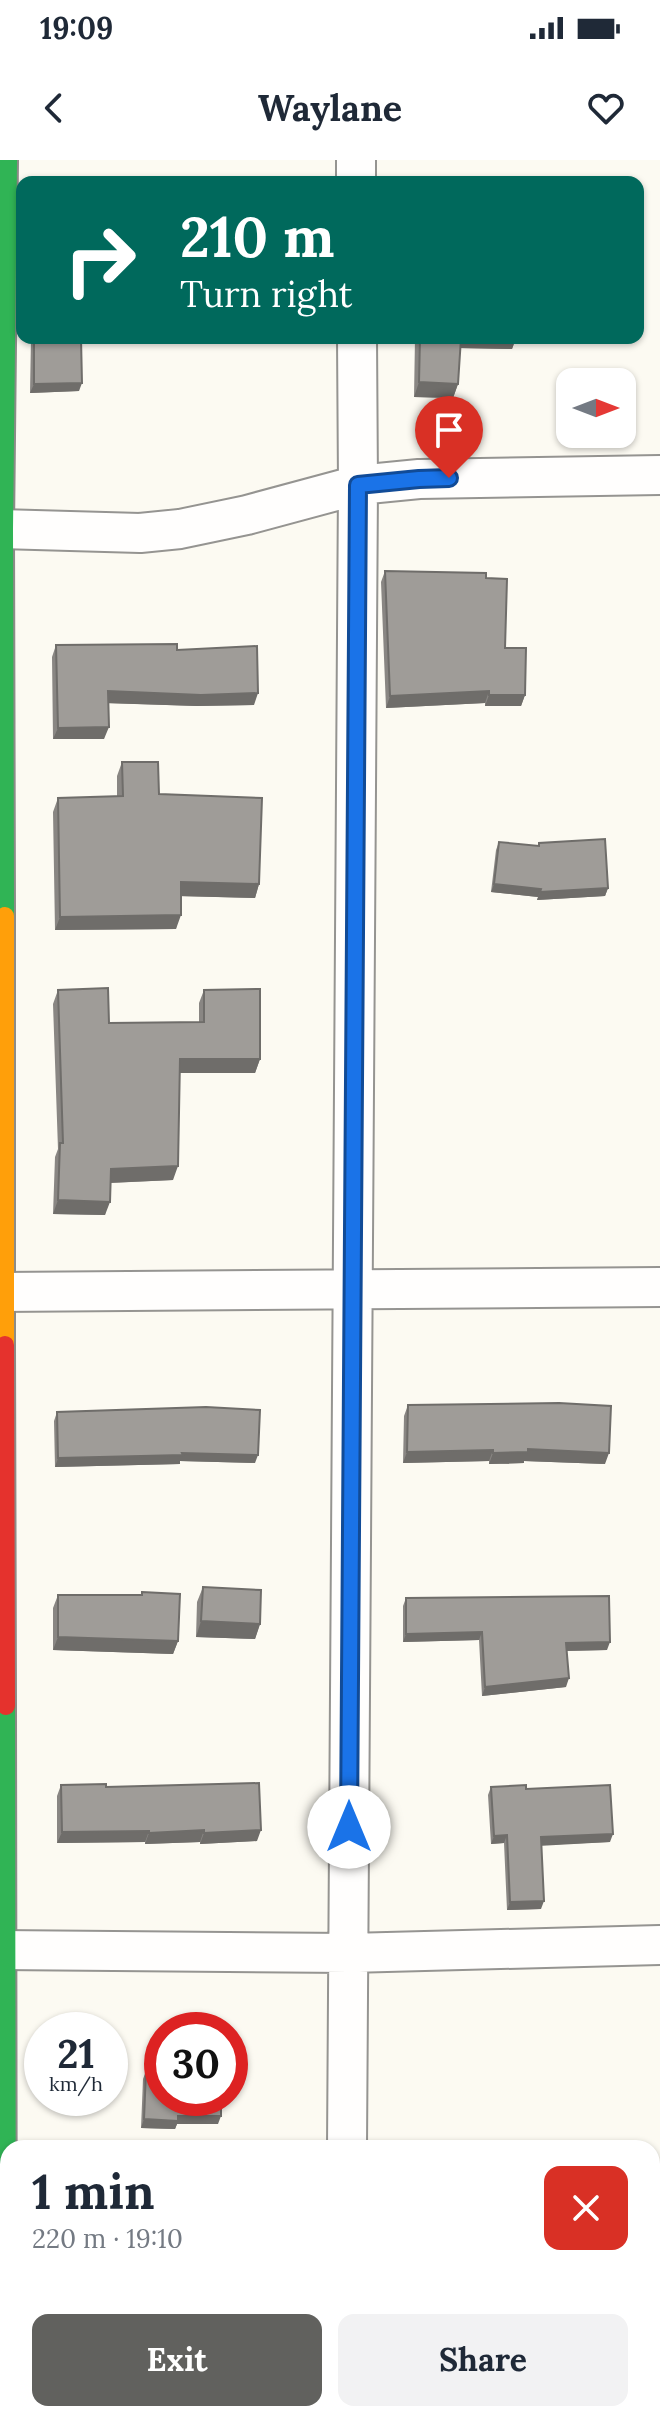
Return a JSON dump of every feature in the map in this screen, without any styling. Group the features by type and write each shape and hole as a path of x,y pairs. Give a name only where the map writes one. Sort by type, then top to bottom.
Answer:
{"street":[{"path":"5,2140 2,529 8,160"},
{"path":"347,2140 357,344"},
{"path":"2,529 140,533 180,529 247,515 358,485 419,479 660,475"},
{"path":"3,1292 660,1287"},
{"path":"3,1950 349,1953 660,1945"}],"building":[{"path":"34,344 81,344 82,383 34,384"},
{"path":"420,344 461,344 458,384 419,382"},
{"path":"385,571 486,573 486,578 507,579 505,648 526,648 525,695 489,695 489,691 390,696"},
{"path":"177,644 177,650 257,646 258,693 201,695 108,691 109,727 58,728 56,645"},
{"path":"122,762 158,762 159,794 262,798 259,884 181,882 181,915 60,917 58,798 123,796"},
{"path":"605,839 608,888 540,892 541,889 494,884 499,842 539,846 539,843"},
{"path":"108,988 109,1023 204,1022 204,990 260,989 260,1059 180,1059 178,1166 111,1169 110,1202 58,1200 60,1143 63,1143 58,990"},
{"path":"559,1403 611,1406 609,1453 528,1449 528,1452 493,1453 493,1450 407,1452 408,1405"},
{"path":"206,1407 260,1410 258,1455 182,1453 58,1458 57,1412"},
{"path":"203,1587 261,1590 260,1624 201,1621"},
{"path":"142,1592 180,1594 178,1641 58,1637 58,1595 142,1595"},
{"path":"609,1596 610,1642 566,1643 569,1678 485,1687 482,1632 406,1634 406,1598"},
{"path":"259,1783 261,1830 204,1833 204,1830 62,1832 61,1785 106,1784 106,1787"},
{"path":"526,1785 526,1789 610,1785 613,1834 541,1837 544,1901 510,1902 507,1835 494,1836 491,1787"},
{"path":"144,2116 178,2116 178,2121 144,2119"}],"traffic: fast":[{"path":"5,916 4,529 8,160"},
{"path":"6,1706 7,2140"}],"traffic: slow":[{"path":"5,916 5,1345"}],"traffic: jam":[{"path":"5,1345 6,1706"}],"route":[{"path":"349,1827 358,485 449,478"}]}
